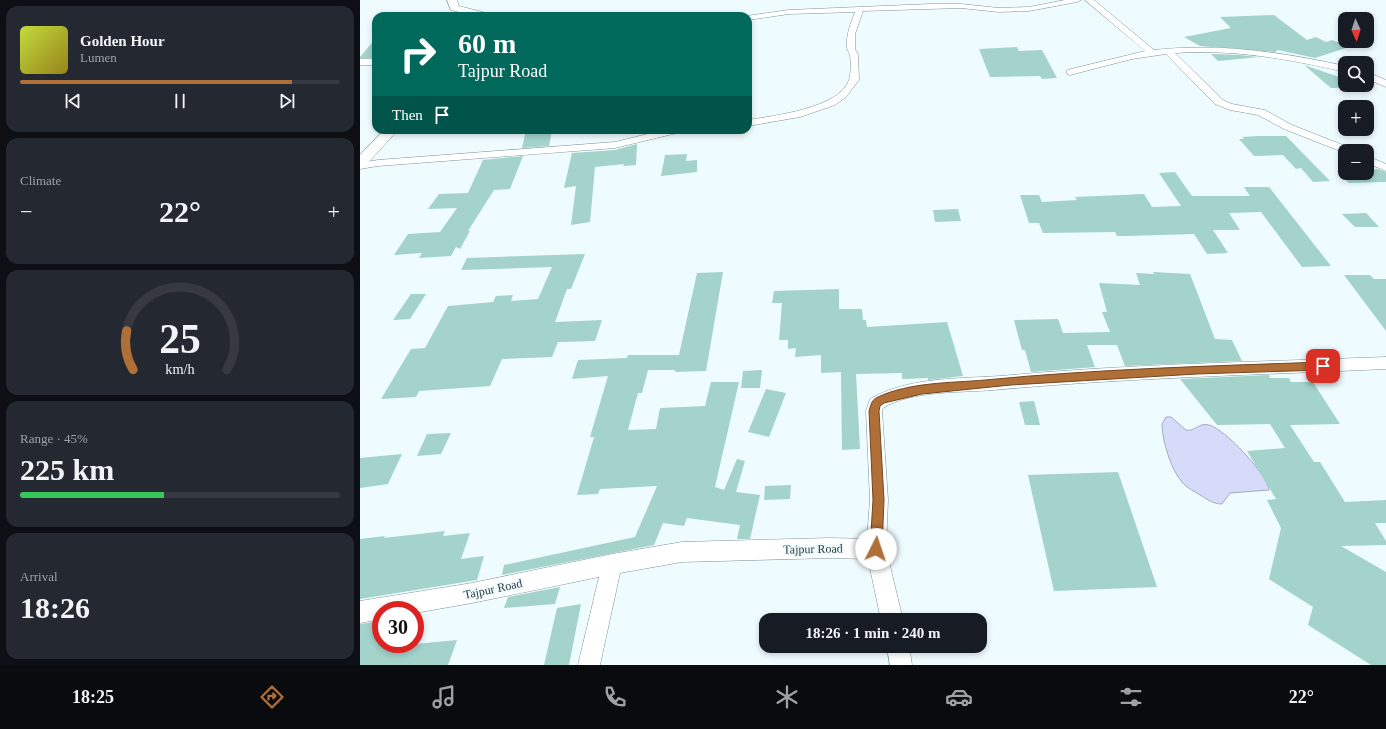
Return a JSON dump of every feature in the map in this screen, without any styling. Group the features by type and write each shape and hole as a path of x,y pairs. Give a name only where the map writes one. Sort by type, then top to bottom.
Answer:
{"main road":[{"path":"452,0 455,8 470,12"},
{"path":"360,165 388,134"}],"street":[{"path":"752,17 784,13 961,6 999,10 1020,10 1078,0"},
{"path":"1089,0 1152,53"},
{"path":"752,122 796,115 831,103 843,95 854,80 854,55 851,49 851,34 860,9"},
{"path":"1070,72 1152,53 1203,49 1294,58 1338,67"},
{"path":"1169,52 1219,102 1230,107 1260,112 1288,127 1338,147"},
{"path":"360,62 372,62"},
{"path":"1374,78 1386,84"},
{"path":"360,165 512,152 615,146 662,134"},
{"path":"1374,162 1386,168"},
{"path":"890,613 876,549 879,500 874,411 876,404 881,400 896,395 922,390 1011,381 1197,370 1386,363"},
{"name":"Tajpur Road","path":"360,612 472,594 612,564 682,552 831,548 876,549"},
{"path":"589,665 612,564"},
{"path":"899,653 901,665"}],"water":[{"path":"1166,417 1171,417 1186,430 1192,430 1206,424 1216,428 1234,443 1253,463 1267,483 1269,490 1230,493 1222,504 1211,502 1189,488 1178,477 1168,454 1162,431 1162,424"}],"building":[{"path":"1274,15 1307,40 1316,37 1326,42 1332,40 1338,42 1338,48 1346,48 1315,58 1278,50 1275,52 1200,46 1184,37 1231,28 1220,17"},
{"path":"372,43 372,58 360,57"},
{"path":"1017,47 1019,51 1042,50 1057,78 1042,79 1040,76 990,77 979,49"},
{"path":"1211,54 1239,55 1259,57 1218,61"},
{"path":"1304,65 1338,77 1338,88 1331,88"},
{"path":"525,134 551,134 549,146 522,148"},
{"path":"1286,136 1330,181 1313,182 1301,168 1296,169 1283,155 1254,156 1239,139 1244,139 1242,137"},
{"path":"637,144 636,165 623,166 624,164 595,167 590,222 571,225 576,186 564,188 572,153 615,150"},
{"path":"687,154 686,161 697,160 697,172 661,176 665,155"},
{"path":"523,156 510,189 494,190 468,231 470,231 460,249 456,247 451,256 419,258 422,253 394,255 408,234 440,232 457,208 428,209 439,194 468,193 483,160"},
{"path":"1374,169 1378,169 1386,172 1386,182 1349,183 1346,180 1374,180"},
{"path":"1175,172 1192,196 1250,196 1244,187 1269,187 1331,266 1302,267 1261,212 1229,213 1240,230 1213,230 1228,253 1207,254 1194,234 1117,236 1115,232 1043,233 1039,223 1029,223 1020,195 1039,195 1042,202 1077,200 1075,197 1144,194 1152,207 1181,206 1159,173"},
{"path":"958,209 961,221 935,222 933,210"},
{"path":"1366,213 1379,227 1355,227 1342,214"},
{"path":"585,254 571,289 567,289 555,322 602,320 595,341 558,342 552,357 502,359 490,386 419,391 416,397 381,399 411,349 425,348 448,306 493,302 496,296 513,295 511,301 538,299 552,267 461,270 467,258"},
{"path":"723,272 706,371 675,372 675,370 648,370 642,393 638,393 628,430 656,429 660,408 705,406 711,382 739,382 715,487 724,490 737,459 745,461 736,492 760,495 750,539 737,539 740,525 687,518 684,526 663,523 654,545 502,575 504,565 635,537 657,486 600,489 598,494 577,495 594,437 590,437 608,376 572,379 578,360 627,358 628,355 679,355 697,273"},
{"path":"1153,272 1190,274 1215,339 1232,340 1242,361 1125,366 1117,345 1087,345 1095,367 1031,372 1025,350 1022,350 1014,320 1058,319 1063,333 1110,332 1102,312 1107,312 1099,283 1140,285 1136,273 1154,274"},
{"path":"1344,275 1370,275 1374,279 1386,279 1386,331"},
{"path":"839,289 839,309 862,309 863,320 866,320 867,327 947,322 963,376 928,380 928,378 902,379 902,373 856,374 860,449 842,450 841,372 821,373 821,355 795,357 796,348 788,349 788,340 779,340 782,303 772,303 774,291"},
{"path":"411,294 426,294 410,319 393,320"},
{"path":"762,370 760,388 741,388 743,371"},
{"path":"1269,375 1270,378 1289,378 1291,382 1313,382 1340,424 1290,425 1314,462 1320,462 1345,502 1386,500 1386,523 1375,523 1386,541 1386,545 1341,546 1386,572 1386,665 1371,665 1308,625 1313,607 1269,579 1281,528 1267,500 1276,499 1247,451 1285,448 1270,424 1217,425 1180,379"},
{"path":"766,389 786,393 769,437 748,432"},
{"path":"1034,401 1040,425 1025,425 1019,402"},
{"path":"451,433 441,454 417,456 427,434"},
{"path":"402,454 388,484 360,488 360,458"},
{"path":"1118,472 1157,587 1054,591 1028,475"},
{"path":"791,485 790,499 764,500 765,486"},
{"path":"445,531 443,536 470,533 461,559 484,556 477,580 360,599 360,539 385,536 384,538"},
{"path":"560,587 555,604 504,608 508,597"},
{"path":"581,604 569,665 544,665 557,608"},
{"path":"372,622 372,653 424,653 424,643 457,640 448,665 360,665 360,624"}],"route":[{"path":"876,549 879,500 875,451 874,411 876,404 881,400 906,392 1011,381 1197,370 1323,366"}]}
